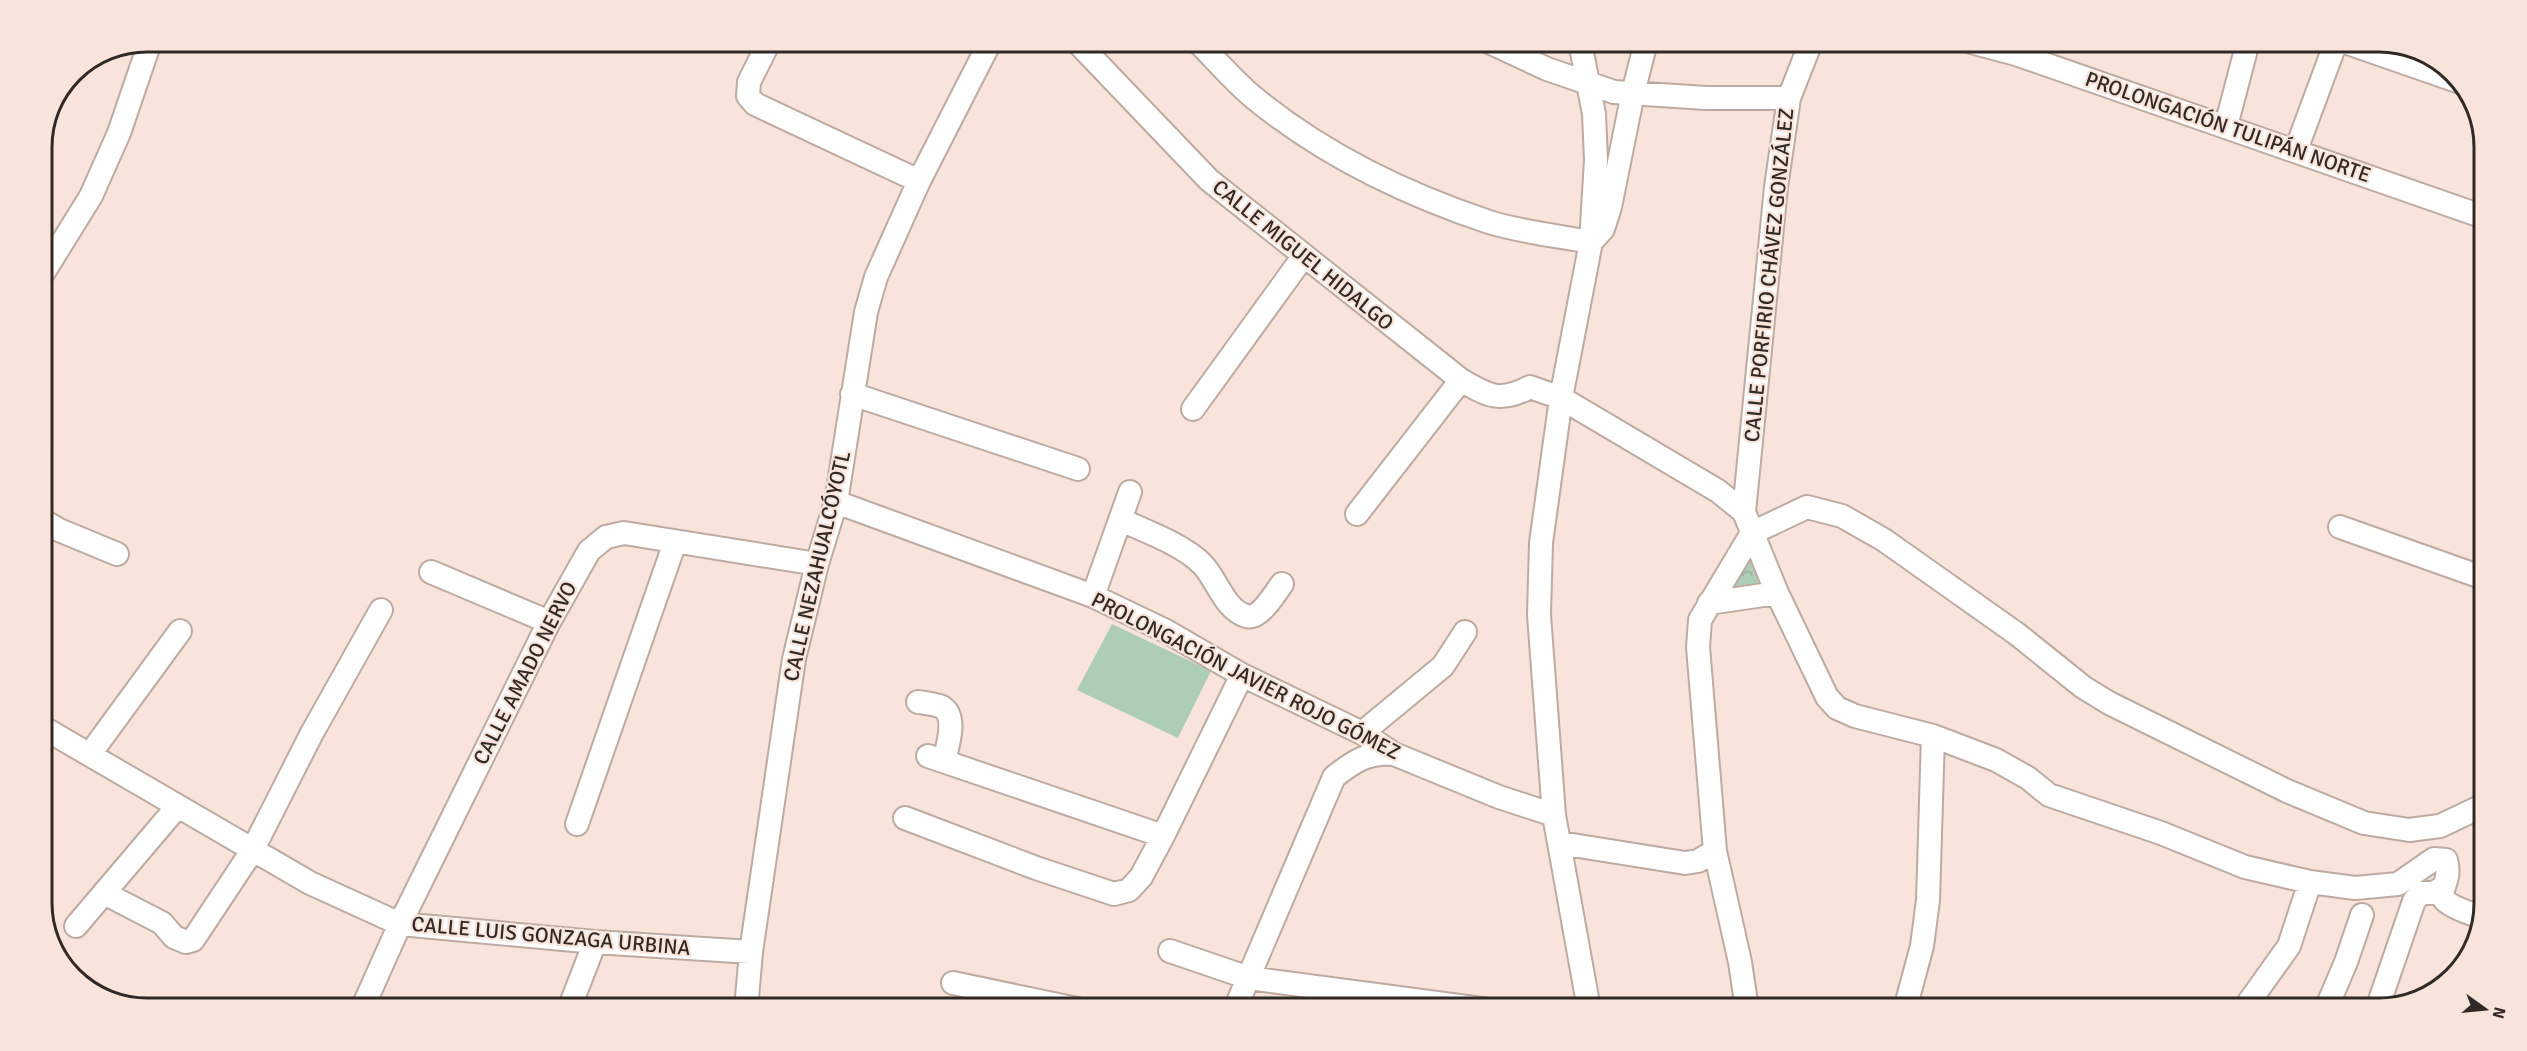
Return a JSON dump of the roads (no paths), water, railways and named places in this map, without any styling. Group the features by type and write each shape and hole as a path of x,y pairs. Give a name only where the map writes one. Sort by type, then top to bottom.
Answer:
{"street":[{"path":"53,257 91,196 119,133 147,52"},
{"path":"764,52 748,82 748,96 755,104 919,180"},
{"name":"CALLE NEZAHUALCÓYOTL","path":"747,998 751,952 794,659 817,564 836,502 866,312 876,278 919,180 985,52"},
{"name":"CALLE MIGUEL HIDALGO","path":"1087,52 1209,180 1303,257 1461,380 1485,394 1501,398 1515,396 1530,387 1561,398 1718,491 1748,523"},
{"path":"1208,52 1251,95 1292,127 1343,159 1416,194 1490,222 1592,242"},
{"path":"1510,52 1547,69 1614,92 1706,98 1789,98"},
{"path":"1582,52 1594,114 1596,160 1592,242 1561,398 1541,543 1539,615 1554,816 1587,998"},
{"path":"1592,242 1603,230 1610,207 1632,93 1644,52"},
{"name":"CALLE PORFIRIO CHÁVEZ GONZÁLEZ","path":"1745,998 1740,962 1715,851 1698,647 1700,620 1748,523 1776,187 1789,98 1806,52"},
{"name":"PROLONGACIÓN TULIPÁN NORTE","path":"2008,52 2474,213"},
{"path":"2226,126 2245,52"},
{"path":"2296,150 2332,52"},
{"path":"2375,52 2441,75"},
{"path":"1193,409 1303,257"},
{"path":"1357,514 1461,380"},
{"path":"852,394 1078,470"},
{"path":"1093,596 1130,492"},
{"name":"PROLONGACIÓN JAVIER ROJO GÓMEZ","path":"836,502 1093,596 1166,631 1242,675 1362,733 1394,754 1499,797 1554,816"},
{"path":"2472,914 2449,906 2442,897 2442,888 2448,869 2446,860 2434,859 2398,884 2355,888 2310,882 2245,867 2161,833 2049,795 2028,778 1996,760 1933,736 1855,716 1837,708 1827,697 1777,593 1748,523 1807,507 1842,516 1884,540 2017,634 2083,687 2109,703 2287,790 2364,823 2409,830 2440,826 2474,810"},
{"path":"1121,520 1166,541 1202,563 1231,606 1246,616 1254,616 1261,610 1282,584"},
{"path":"53,526 117,554"},
{"path":"2340,527 2474,574"},
{"name":"CALLE AMADO NERVO","path":"367,998 400,924 549,622 590,551 606,537 624,533 817,564"},
{"path":"577,824 675,542"},
{"path":"431,572 549,622"},
{"path":"1709,603 1777,593"},
{"path":"104,893 162,923 174,937 186,942 194,940 252,850 312,733 381,610"},
{"path":"90,754 180,631"},
{"path":"1362,733 1443,666 1465,632"},
{"path":"905,818 1036,868 1114,894 1129,890 1141,877 1163,837 1242,675"},
{"path":"918,702 942,707 949,716 950,733 936,759 1163,837"},
{"name":"CALLE LUIS GONZAGA URBINA","path":"53,733 310,883 400,924 595,942 751,952"},
{"path":"1908,998 1922,946 1928,900 1933,736"},
{"path":"1240,998 1334,777 1355,760 1375,753 1394,754"},
{"path":"76,926 177,807"},
{"path":"1560,843 1685,863 1698,861 1715,851"},
{"path":"2252,998 2289,946 2310,882"},
{"path":"2381,998 2414,901 2421,893 2433,893 2442,888"},
{"path":"2331,998 2362,915"},
{"path":"573,998 595,942"},
{"path":"1170,951 1249,978 1399,998"},
{"path":"953,983 1024,998"}]}
